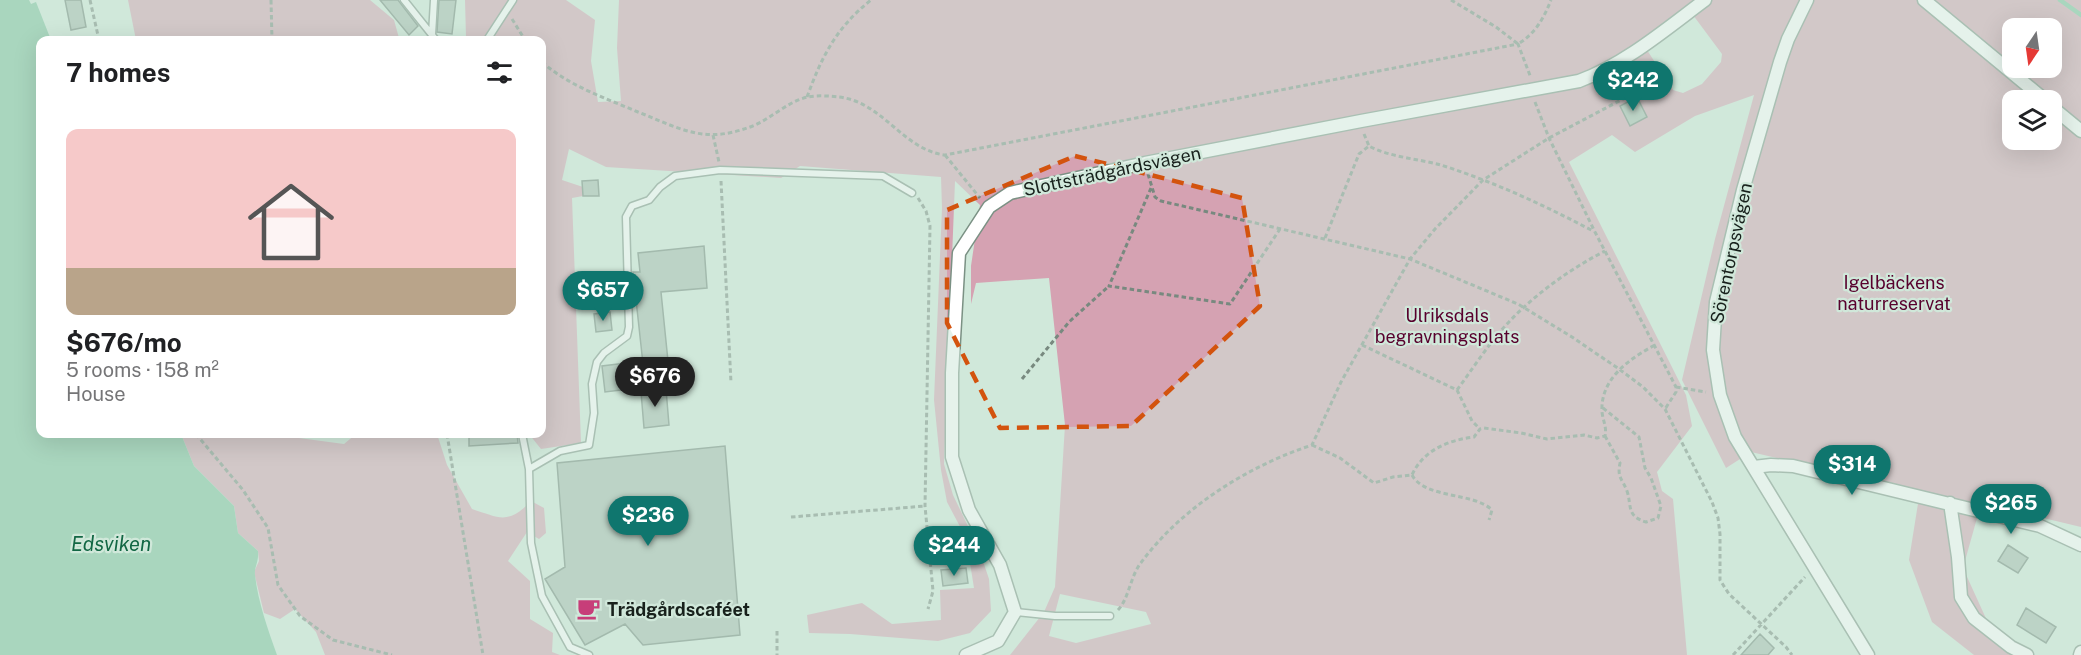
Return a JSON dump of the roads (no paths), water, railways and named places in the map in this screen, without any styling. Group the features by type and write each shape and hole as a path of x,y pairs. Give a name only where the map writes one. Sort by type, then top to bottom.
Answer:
{"street":[{"name":"Slottsträdgårdsvägen","path":"1015,612 1000,565 969,510 952,457 952,373 959,253 989,207 1010,193 1145,163 1579,81 1596,75 1650,41 1705,0"},
{"name":"Sörentorpsvägen","path":"1807,0 1788,39 1771,89 1725,260 1716,302 1713,350 1720,395 1735,437 1868,655"},
{"path":"1924,0 2033,90"},
{"path":"2062,115 2081,131"},
{"path":"1754,467 1793,466 1950,503 2040,526 2081,545"},
{"path":"1950,503 1961,597 1974,618 2011,647 2027,655"},
{"path":"966,655 998,641 1015,612"}],"lane":[{"path":"404,0 432,36"},
{"path":"434,0 434,36"},
{"path":"490,36 513,0"},
{"path":"529,469 560,452 589,445 594,413 592,384 597,362 604,353 627,336 629,327 626,217 632,206 649,200 660,187 675,176 720,170 883,176 912,193"},
{"path":"523,438 529,469 531,543 542,596 570,647 589,655"},
{"path":"1015,612 1055,616 1110,616"}],"water":[{"name":"Edsviken","path":"0,0 29,0 31,4 36,2 49,36 36,36 36,438 183,438 194,466 234,506 238,533 258,551 256,585 277,655 0,655"}],"waterway":[{"path":"2060,0 2081,15"}],"place":[{"name":"Trädgårdscaféet","path":"589,609"}],"park label":[{"name":"Igelbäckens naturreservat","path":"1894,292"},
{"name":"Ulriksdals begravningsplats","path":"1447,325"}]}
